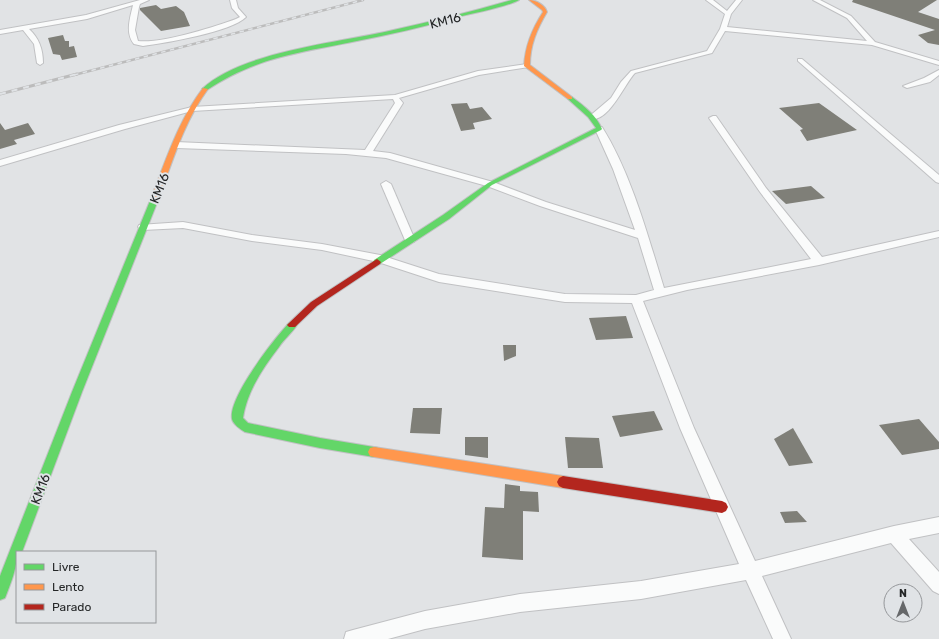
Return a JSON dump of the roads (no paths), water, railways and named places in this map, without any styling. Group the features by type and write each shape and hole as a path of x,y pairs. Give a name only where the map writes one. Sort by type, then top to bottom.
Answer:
{"street":[{"path":"0,32 25,29 87,16 146,0"},
{"path":"137,3 133,13 132,38 136,43 143,44 218,28 239,21 242,17 236,8 234,0"},
{"name":"KM16","path":"16,551 176,146 192,109 206,89 217,81 266,60 444,21 518,0"},
{"path":"531,0 544,9 545,12 531,34 528,48 528,66 544,80 594,117 618,165 643,236 660,292"},
{"path":"709,0 728,14"},
{"path":"594,117 613,102 622,89 624,80 633,72 710,52 723,29 728,14 739,0"},
{"path":"816,0 853,20 873,42"},
{"path":"25,29 34,36 39,47 40,63"},
{"path":"723,29 873,42 939,63"},
{"path":"800,60 939,180"},
{"path":"0,163 122,126 192,109 395,97 478,73 528,66"},
{"path":"907,86 927,80 939,72"},
{"path":"368,153 399,102 395,97"},
{"path":"713,118 763,190 819,261"},
{"path":"599,128 490,184 410,240 314,304 289,328 269,354 243,395 238,408 237,419 245,426 320,443 722,507"},
{"path":"176,146 368,153 407,160 490,184 543,204 643,236"},
{"path":"386,184 410,240"},
{"path":"143,227 183,225 252,238 322,247 380,259 410,270 440,278 565,298 594,300 636,299 660,292 819,261 939,234"},
{"path":"636,299 659,360 722,507 782,639"},
{"path":"353,639 425,620 520,603 641,590 750,571 894,534 939,525"},
{"path":"894,534 939,585"},
{"name":"KM16","path":"0,593 16,552"}],"railway":[{"path":"74,75 363,0"},
{"path":"0,94 77,74"}]}
